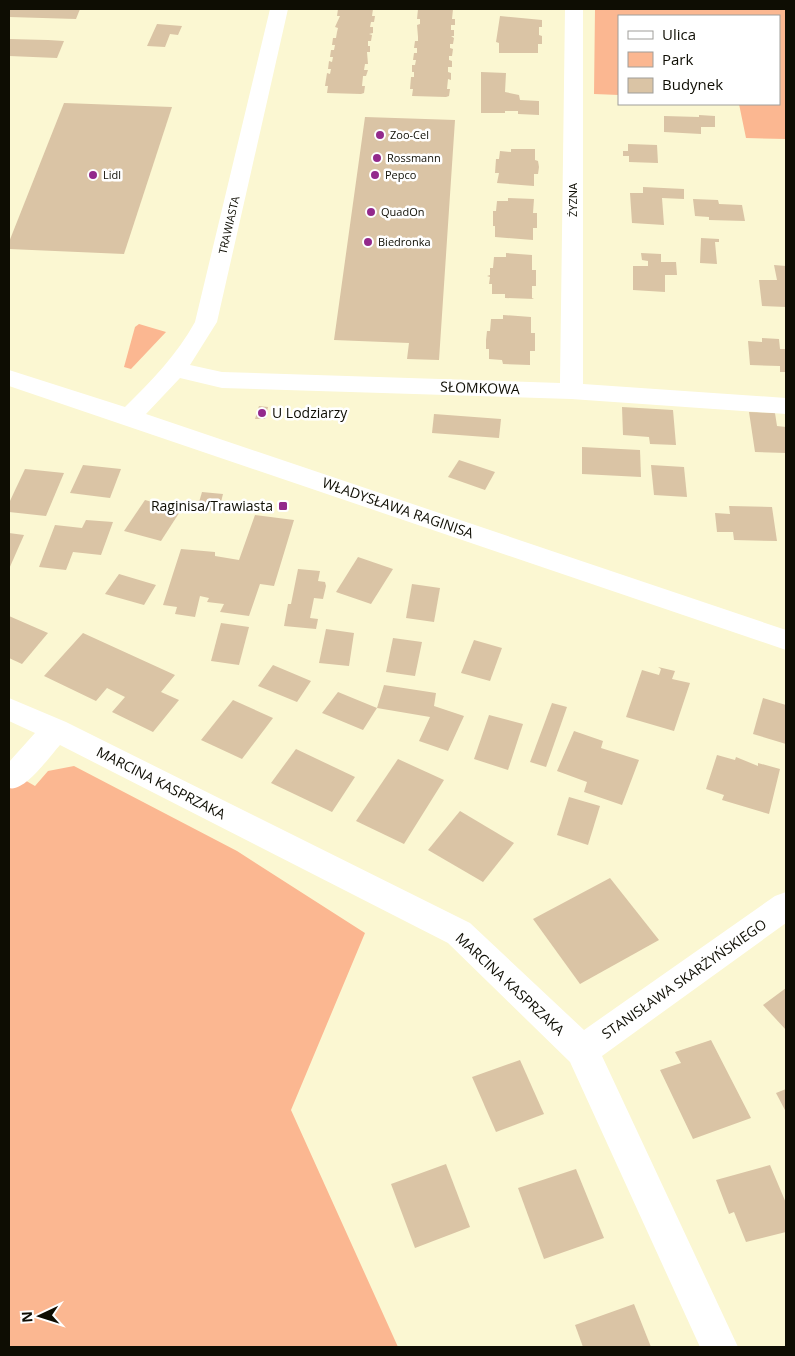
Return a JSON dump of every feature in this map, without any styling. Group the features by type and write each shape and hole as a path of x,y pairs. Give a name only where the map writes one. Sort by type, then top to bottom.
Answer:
{"street":[{"name":"TRAWIASTA","path":"129,417 174,370 198,338 209,313 279,9"},
{"name":"ŻYZNA","path":"571,391 574,9"},
{"name":"SŁOMKOWA","path":"174,370 207,378 231,380 571,391 786,406"},
{"name":"WŁADYSŁAWA RAGINISA","path":"9,378 786,640"},
{"name":"MARCINA KASPRZAKA","path":"9,709 56,730 459,934 582,1051 719,1347"},
{"path":"13,777 56,730"},
{"name":"STANISŁAWA SKARŻYŃSKIEGO","path":"582,1051 786,906"}],"green space":[{"path":"595,9 786,9 786,139 746,138 739,105 780,105 780,15 618,15 618,95 594,94"},
{"path":"139,324 166,332 131,369 124,367 135,327"},
{"path":"74,766 237,851 365,933 291,1110 398,1347 9,1347 9,771 35,786 48,771"}],"building":[{"path":"9,9 80,9 76,19 9,17"},
{"path":"338,9 373,9 372,16 375,16 374,22 371,22 370,27 373,27 373,33 369,34 372,35 371,41 368,41 370,52 367,52 368,64 365,64 364,70 368,70 366,76 363,76 362,86 365,86 364,93 361,94 327,93 328,86 325,86 327,73 330,74 331,69 328,69 329,61 332,62 333,57 330,57 331,50 334,50 335,45 332,45 333,38 336,38 338,28 335,27 340,16 337,16"},
{"path":"418,9 453,9 452,19 455,19 455,25 451,25 451,30 454,30 454,36 451,36 454,38 453,44 450,44 450,48 453,49 452,56 449,56 449,60 452,61 452,67 448,67 448,72 451,73 451,80 448,79 447,89 450,89 449,96 412,96 413,89 410,89 411,77 414,77 414,72 412,72 412,65 415,65 416,60 413,60 414,53 417,53 417,48 414,48 415,41 418,41 417,25 420,24 420,19 417,19"},
{"path":"500,16 542,20 542,27 539,27 539,35 542,36 542,44 538,44 538,53 499,53 499,43 496,42"},
{"path":"157,24 182,26 178,35 170,34 165,47 147,46"},
{"path":"9,39 64,41 57,58 9,56"},
{"path":"481,72 506,73 505,92 519,95 520,100 539,101 539,115 518,114 518,111 481,113"},
{"name":"Lidl","path":"64,103 172,107 124,254 9,249 9,242"},
{"path":"699,115 715,116 715,127 701,127 701,134 664,132 664,116 699,117"},
{"path":"365,117 455,120 439,360 407,359 409,343 334,340"},
{"path":"628,144 657,145 658,163 629,162 629,156 623,156 623,151 628,151"},
{"path":"511,149 535,149 535,160 538,161 539,167 538,174 534,174 534,186 497,183 499,173 495,173 496,159 499,159 500,151 511,152"},
{"path":"643,187 684,189 684,199 662,198 664,225 632,223 630,193 643,193"},
{"path":"508,198 534,199 533,213 537,213 537,228 533,228 533,240 495,237 493,211 496,211 497,201 508,201"},
{"path":"693,199 718,200 719,204 742,205 745,221 709,220 709,217 695,216"},
{"path":"701,238 719,239 719,242 715,242 717,264 700,263"},
{"path":"506,253 532,255 532,270 536,270 536,286 532,286 532,298 534,299 505,298 505,294 492,294 492,284 489,284 490,277 487,276 490,275 490,268 493,268 494,257 506,257"},
{"path":"641,253 661,254 661,262 676,262 677,275 665,275 665,292 633,290 633,266 648,266 648,261 642,260"},
{"path":"774,265 786,266 786,307 762,306 759,280 777,280"},
{"path":"503,315 531,317 531,333 535,333 535,351 530,351 530,365 503,364 502,360 489,359 489,349 486,349 487,331 490,331 491,319 503,319"},
{"path":"762,338 779,339 780,349 786,349 786,372 780,372 780,366 750,365 748,341 762,342"},
{"name":"U Lodziarzy","path":"259,406 268,407 265,419 255,419"},
{"path":"622,407 673,410 676,445 650,444 649,437 623,435"},
{"path":"749,412 775,413 777,426 786,427 786,453 755,452"},
{"path":"434,414 501,419 499,438 432,433"},
{"path":"582,447 640,450 641,477 582,474"},
{"path":"459,460 495,472 485,490 448,477"},
{"path":"83,465 121,469 110,498 70,493"},
{"path":"651,465 684,467 687,497 654,495"},
{"path":"25,469 64,473 46,516 9,512 9,503"},
{"path":"202,492 223,494 219,510 197,509"},
{"path":"145,500 181,510 161,541 124,531"},
{"path":"729,506 772,507 777,541 734,540 733,532 717,532 715,513 730,514"},
{"path":"255,515 294,520 274,586 260,584 249,616 220,612 224,604 207,602 209,598 200,596 195,617 175,614 177,607 163,605 181,549 215,552 215,556 239,560"},
{"path":"86,520 113,522 101,555 73,552 66,570 39,567 55,525 82,528"},
{"path":"9,533 24,535 9,569"},
{"path":"358,557 393,569 371,604 336,592"},
{"path":"298,569 320,571 318,581 325,582 323,599 314,598 310,618 318,619 316,629 284,626 288,604 291,604"},
{"path":"119,574 156,585 144,605 105,594"},
{"path":"412,584 440,588 434,622 406,618"},
{"path":"9,616 48,633 22,664 9,658"},
{"path":"221,623 249,627 239,665 211,661"},
{"path":"326,629 354,633 349,666 319,663"},
{"path":"83,633 175,675 161,692 179,700 153,732 112,712 125,697 107,688 96,701 44,676"},
{"path":"393,638 422,642 415,676 386,672"},
{"path":"474,640 502,648 490,681 461,673"},
{"path":"273,665 311,681 297,702 258,686"},
{"path":"658,667 675,671 672,679 690,683 674,731 626,717 642,670 659,675 661,669"},
{"path":"384,685 436,693 434,706 464,716 448,751 419,741 430,717 377,708"},
{"path":"338,692 377,708 363,730 322,713"},
{"path":"763,698 786,705 786,744 753,734"},
{"path":"233,700 273,718 242,759 201,740"},
{"path":"552,703 567,707 546,767 530,762"},
{"path":"489,715 523,724 508,770 474,759"},
{"path":"574,731 603,741 601,748 639,760 622,805 584,792 587,782 557,771"},
{"path":"296,749 355,777 332,812 271,783"},
{"path":"717,755 735,760 736,757 758,766 758,763 780,769 769,814 722,800 724,795 706,789"},
{"path":"398,759 444,780 404,844 356,821"},
{"path":"569,797 600,806 588,845 557,835"},
{"path":"460,811 514,843 483,882 428,850"},
{"path":"610,878 659,940 580,984 533,919"},
{"path":"786,988 786,1030 763,1005"},
{"path":"711,1040 751,1118 693,1139 660,1070 681,1063 675,1052"},
{"path":"520,1060 544,1114 496,1132 472,1077"},
{"path":"786,1089 786,1112 776,1093"},
{"path":"446,1164 470,1227 415,1248 391,1184"},
{"path":"770,1165 786,1203 786,1232 746,1242 734,1212 729,1214 716,1180"},
{"path":"576,1169 604,1238 544,1259 518,1188"},
{"path":"634,1304 651,1347 583,1347 575,1325"}],"place":[{"name":"Zoo-Cel","path":"380,135"},
{"name":"Rossmann","path":"377,158"},
{"name":"Lidl","path":"93,175"},
{"name":"Pepco","path":"375,175"},
{"name":"QuadOn","path":"371,212"},
{"name":"Biedronka","path":"368,242"},
{"name":"U Lodziarzy","path":"262,413"},
{"name":"Raginisa/Trawiasta","path":"283,506"}]}
